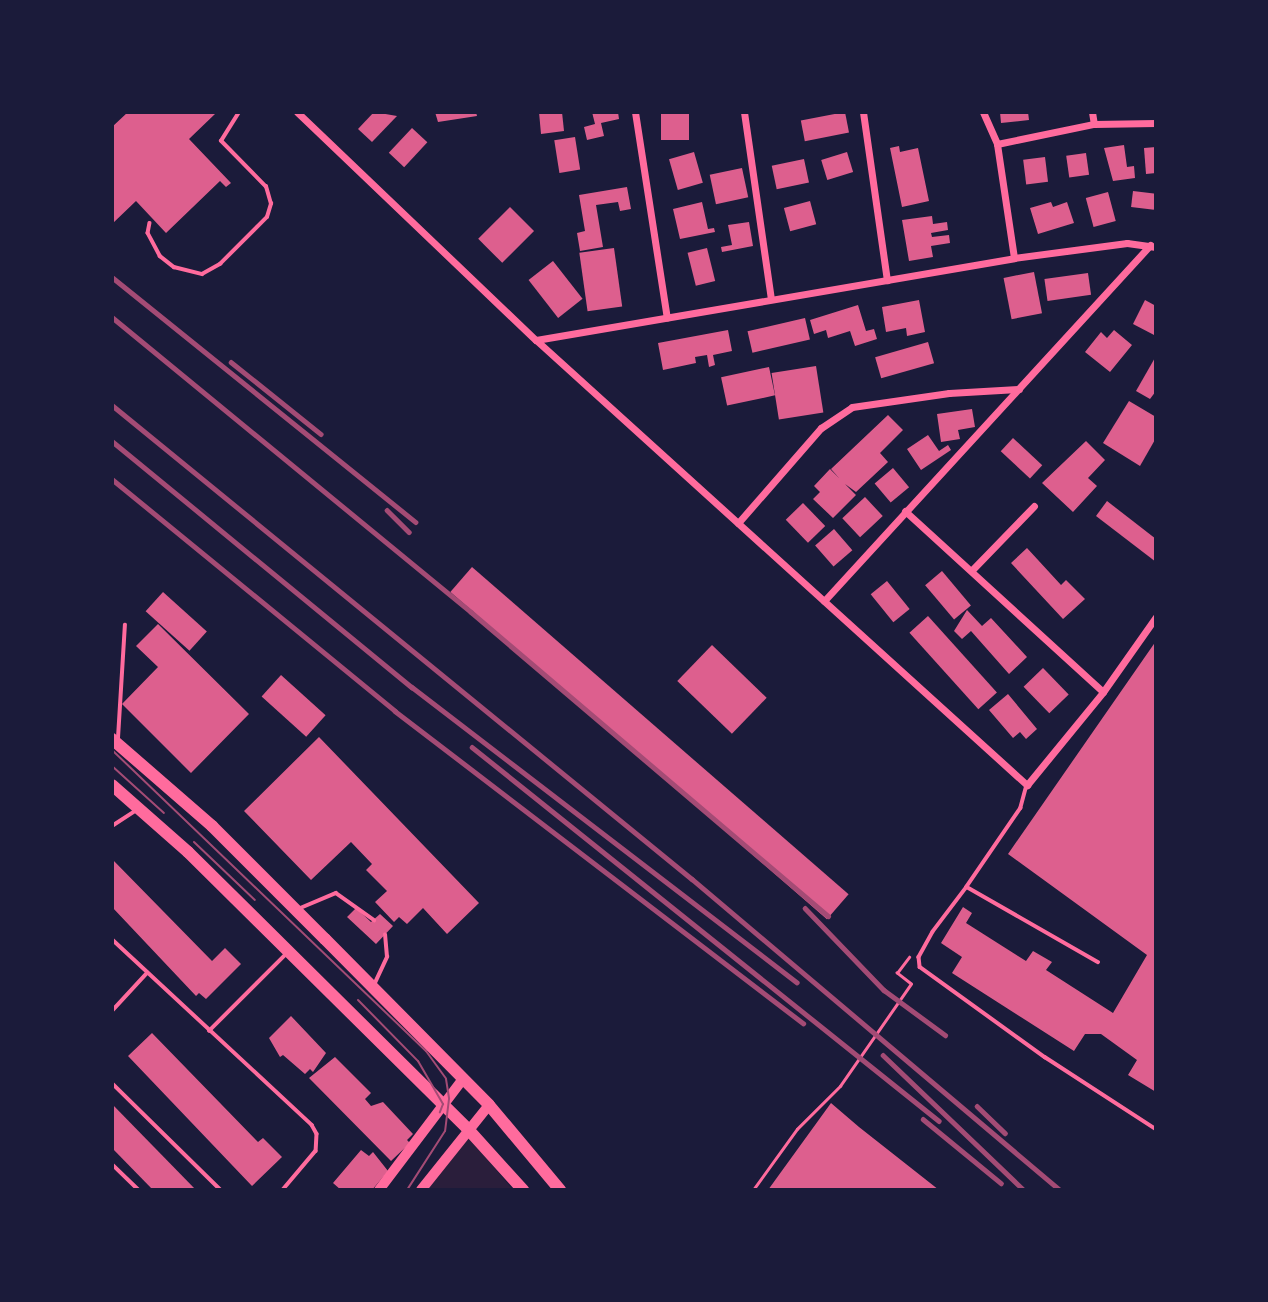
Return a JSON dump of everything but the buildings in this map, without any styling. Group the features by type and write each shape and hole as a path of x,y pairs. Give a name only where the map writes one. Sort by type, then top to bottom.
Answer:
{"main road":[{"path":"115,741 212,826 373,987 489,1105 560,1190"},
{"path":"112,785 289,951 467,1128 523,1190"}],"street":[{"path":"297,112 536,340 1027,785 1103,692 1156,617"},
{"path":"635,112 667,318"},
{"path":"744,112 771,299"},
{"path":"863,112 887,280"},
{"path":"983,112 997,144 1014,258"},
{"path":"1092,112 1094,124"},
{"path":"997,144 1094,124 1156,123"},
{"path":"536,340 1014,258 1127,243 1153,246"},
{"path":"824,601 1153,246"},
{"path":"738,523 821,428 852,407 948,393 1019,389"},
{"path":"972,570 1034,506"},
{"path":"905,511 1103,692"},
{"path":"379,1190 463,1079"},
{"path":"421,1190 467,1128 489,1105"}],"lane":[{"path":"150,223 148,233 160,256 174,267 202,274 215,269 267,217 271,204 266,187 221,141 240,112"},
{"path":"115,741 125,625"},
{"path":"1027,785 1021,808 933,932 919,957 920,967 1045,1057 1156,1129"},
{"path":"112,826 139,809"},
{"path":"967,887 1098,962"},
{"path":"296,910 335,893 374,920"},
{"path":"373,987 387,957 385,935"},
{"path":"112,939 317,1134 316,1151 283,1190"},
{"path":"209,1031 289,951"},
{"path":"112,1012 147,973"},
{"path":"112,1083 221,1190"},
{"path":"112,1164 139,1190"}],"path":[{"path":"753,1190 797,1129 839,1086 911,984"}],"shaded area":[{"path":"468,1136 513,1190 425,1190"}],"tram line":[{"path":"112,750 426,1051 446,1079 449,1099 445,1131 407,1190"},
{"path":"112,766 164,813"},
{"path":"194,842 255,900"},
{"path":"358,1000 418,1061 443,1104 440,1112"}],"railway":[{"path":"112,277 416,522"},
{"path":"112,317 471,612 828,916"},
{"path":"231,362 321,434"},
{"path":"112,405 692,879 1060,1190"},
{"path":"112,441 412,687 797,982"},
{"path":"112,479 395,711 803,1023"},
{"path":"387,510 409,532"},
{"path":"472,747 939,1121"},
{"path":"805,908 884,990 945,1035"},
{"path":"883,1055 1024,1190"},
{"path":"977,1106 1005,1133"},
{"path":"923,1119 1001,1183"}]}
